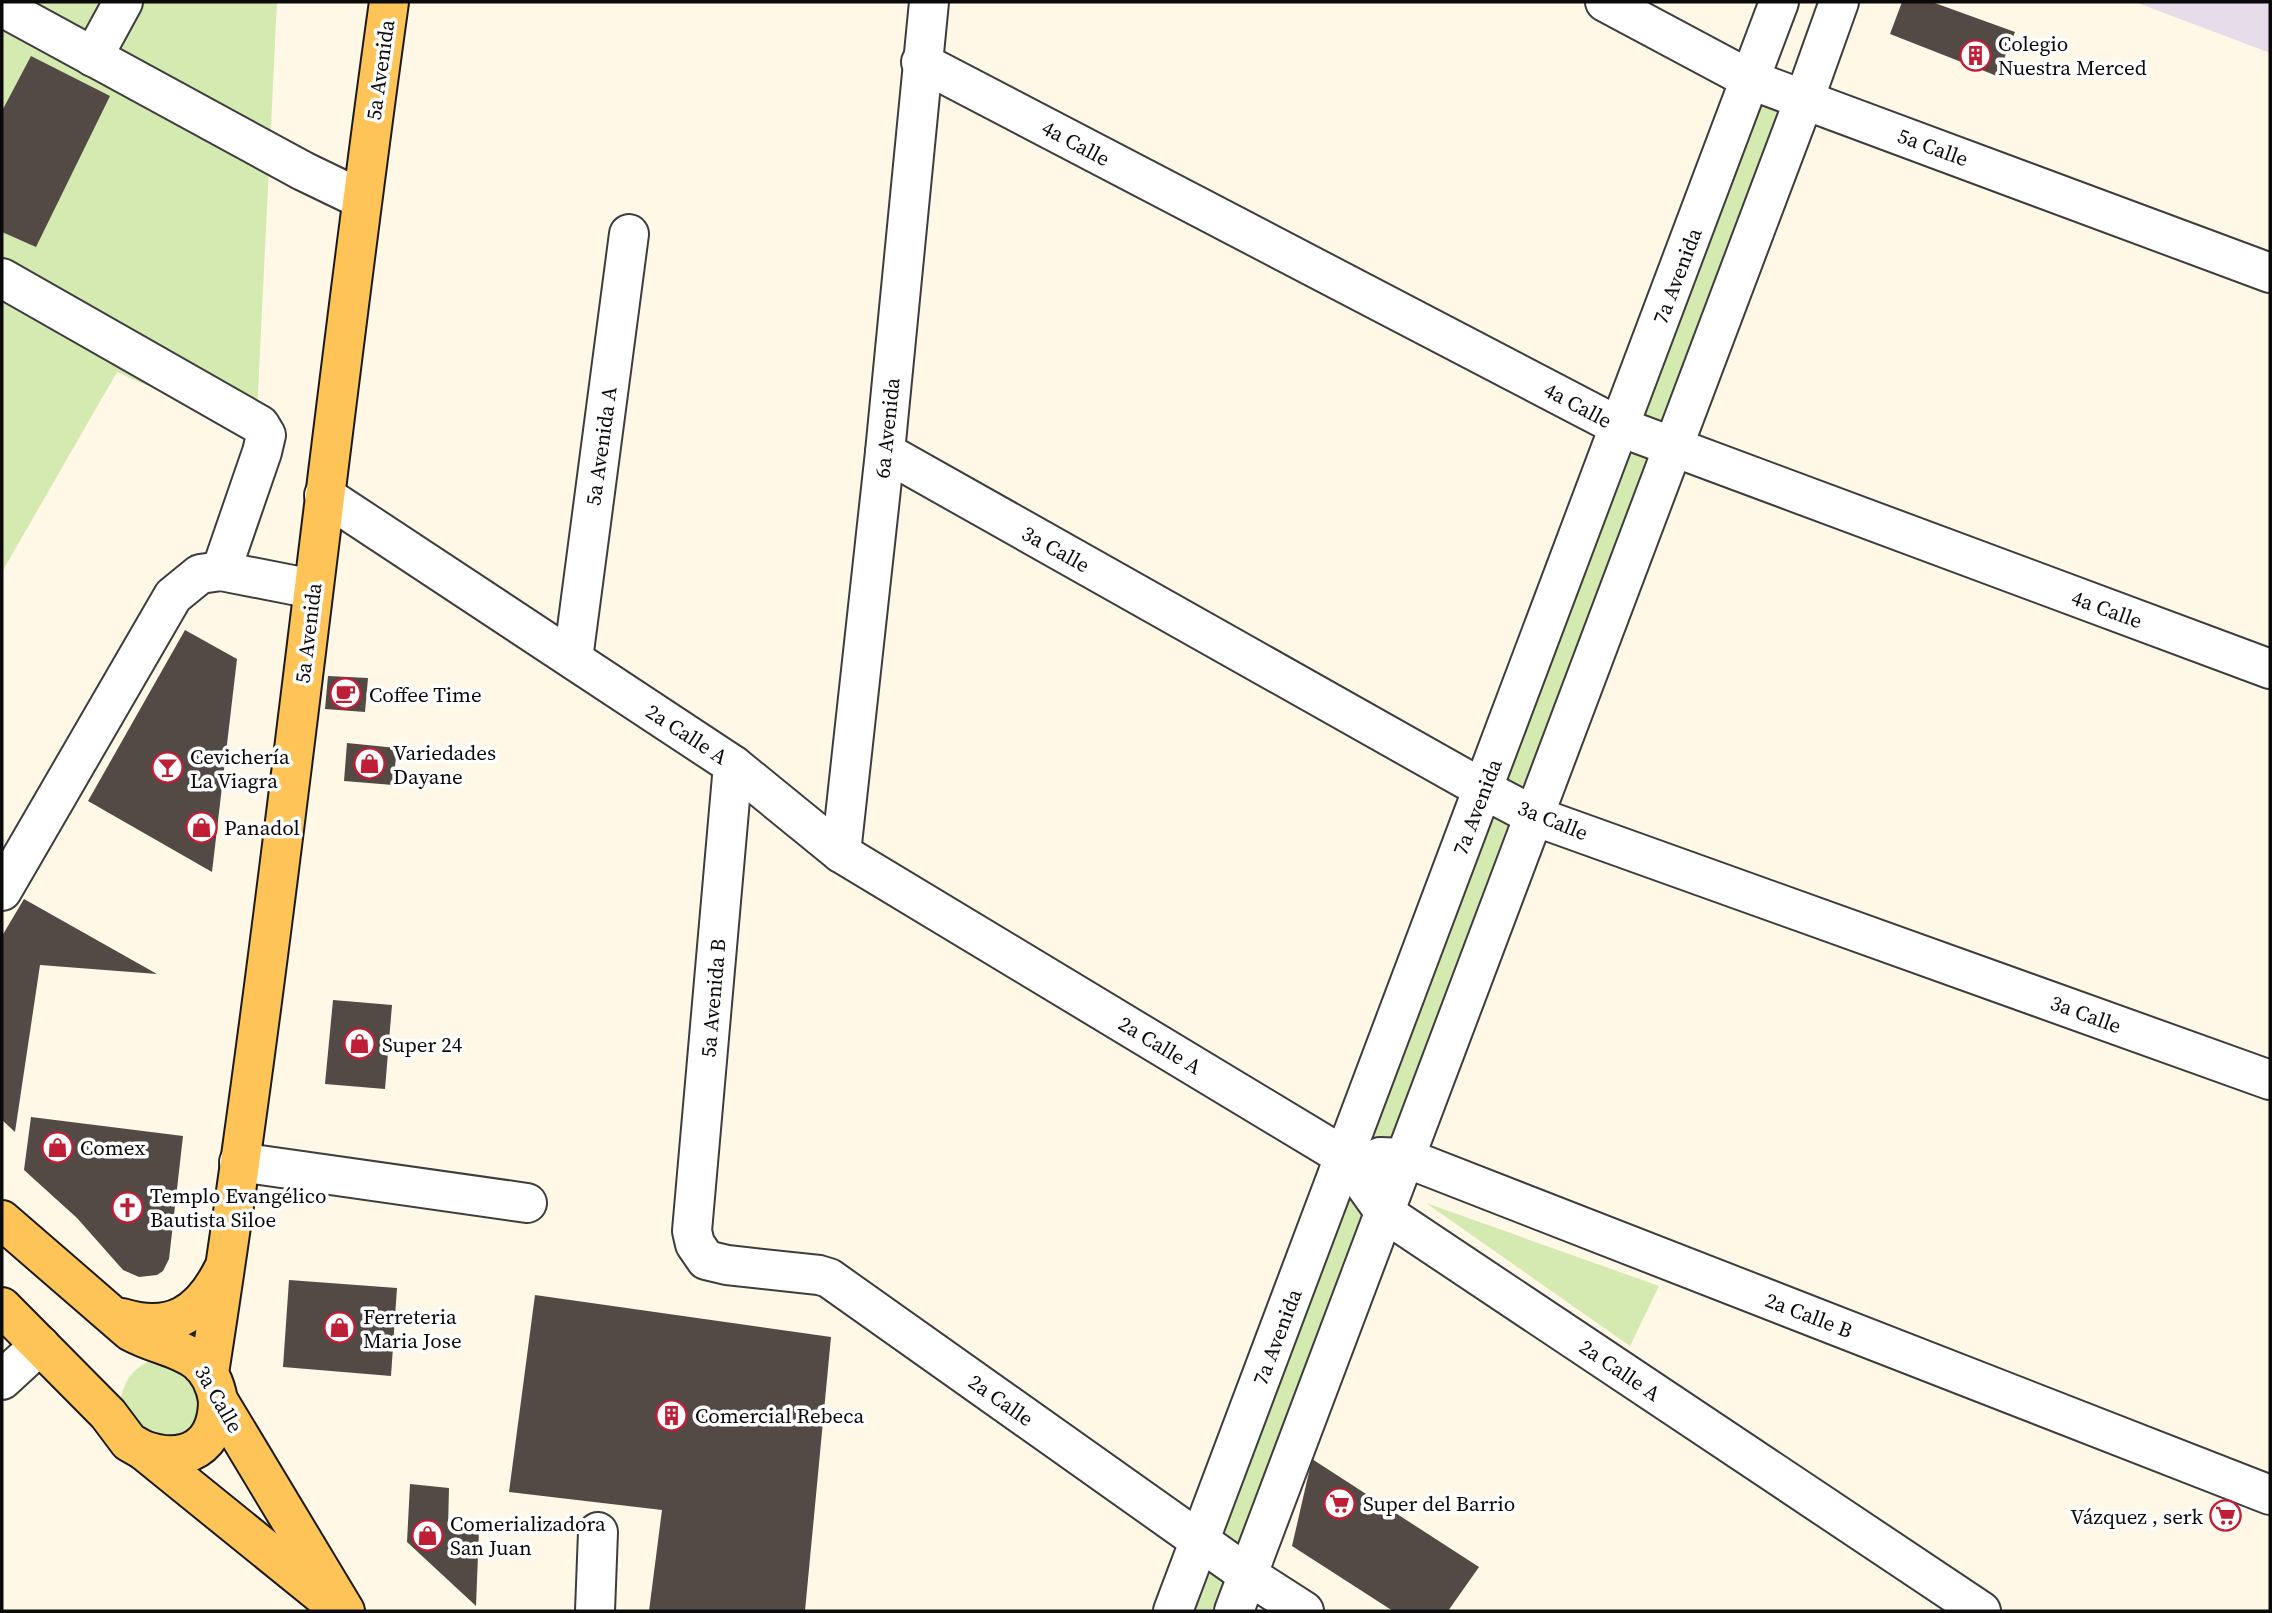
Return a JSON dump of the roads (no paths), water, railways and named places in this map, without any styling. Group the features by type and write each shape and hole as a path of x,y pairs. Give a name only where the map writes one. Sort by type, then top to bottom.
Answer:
{"main road":[{"name":"5a Avenida","path":"143,1450 176,1456 196,1449 212,1432 218,1413 213,1386 226,1264 361,199 389,2"},
{"name":"3a Calle","path":"2,1220 130,1331 149,1341 181,1350 194,1357 343,1611"},
{"name":"5a Avenida","path":"104,1310 132,1321 148,1323 163,1323 183,1317 202,1301 226,1264"},
{"name":"3a Calle","path":"2,1307 108,1414 128,1442 143,1450 343,1611"}],"street":[{"path":"93,57 123,2"},
{"name":"6a Avenida","path":"841,853 885,452 921,62 929,2"},
{"name":"5a Calle","path":"1605,2 1751,79 2270,273"},
{"name":"7a Avenida","path":"1173,1611 1779,2"},
{"path":"1234,1611 1839,2"},
{"path":"2,7 303,171 361,199"},
{"name":"4a Calle","path":"921,62 1620,426 2270,669"},
{"name":"5a Avenida A","path":"573,659 629,234"},
{"path":"2,278 260,425 266,435 262,452 221,571"},
{"name":"3a Calle","path":"885,452 1534,816 2270,1080"},
{"name":"2a Calle A","path":"324,495 733,765 841,853 1345,1157 1385,1213 1981,1611"},
{"path":"2,891 173,596 200,573 221,571 313,589"},
{"name":"5a Avenida B","path":"692,1231 733,765"},
{"name":"2a Calle B","path":"1345,1157 1406,1157 2270,1495"},
{"path":"239,1162 527,1203"},
{"name":"2a Calle","path":"692,1231 695,1244 706,1260 829,1278 1248,1575 1304,1611"},
{"path":"2,1380 40,1345"},
{"path":"595,1611 598,1532"}],"place":[{"name":"Colegio Nuestra Merced","path":"1975,55"},
{"name":"Coffee Time","path":"346,694"},
{"name":"Variedades Dayane","path":"370,764"},
{"name":"Cevichería La Viagra","path":"167,768"},
{"name":"Panadol","path":"201,827"},
{"name":"Super 24","path":"359,1044"},
{"name":"Comex","path":"57,1147"},
{"name":"Templo Evangélico Bautista Siloe","path":"127,1207"},
{"name":"Ferreteria Maria Jose","path":"340,1328"},
{"name":"Comercial Rebeca","path":"672,1415"},
{"name":"Super del Barrio","path":"1340,1503"},
{"name":"Vázquez , serk","path":"2226,1516"},
{"name":"Comerializadora San Juan","path":"427,1535"}]}
